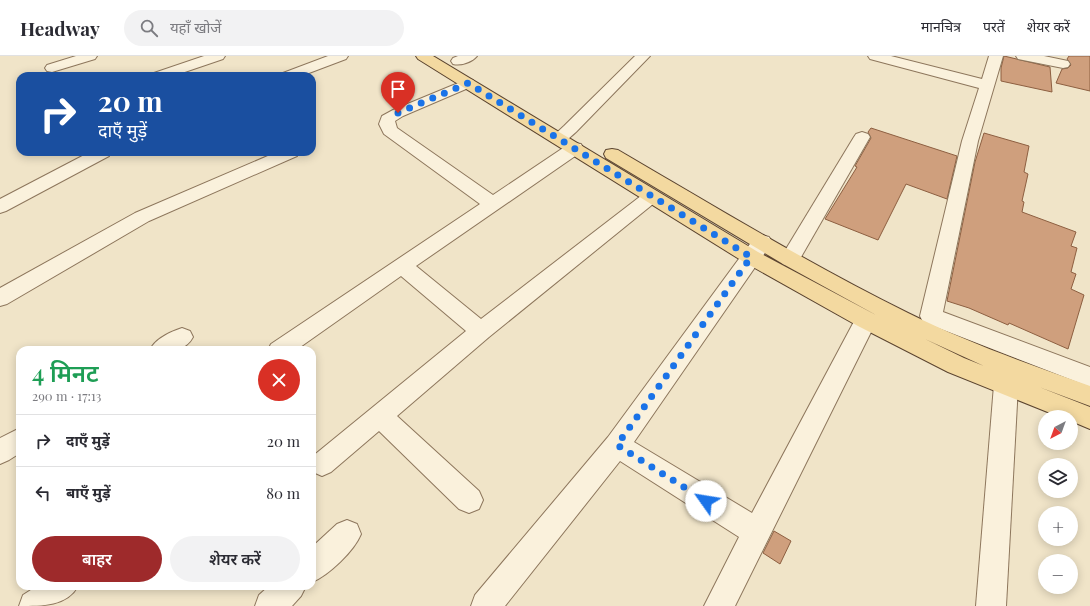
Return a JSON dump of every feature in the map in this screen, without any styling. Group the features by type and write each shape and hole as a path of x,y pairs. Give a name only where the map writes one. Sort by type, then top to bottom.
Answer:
{"main road":[{"path":"424,56 757,250 866,320 927,332 956,365 1090,418"},
{"path":"459,58 568,139 652,196 757,250 790,259 927,332 1002,364 1090,396"}],"street":[{"path":"52,68 90,56"},
{"path":"177,56 193,71 218,56"},
{"path":"299,72 341,56"},
{"path":"285,346 493,204 568,139 643,56"},
{"path":"875,56 986,85"},
{"path":"996,56 970,142 927,332 1090,377"},
{"path":"1023,56 1063,64"},
{"path":"468,83 388,118 387,124 390,131 493,204"},
{"path":"790,259 862,137"},
{"path":"0,207 96,156"},
{"path":"0,298 142,217 282,156"},
{"path":"322,464 481,331 652,196"},
{"path":"486,606 617,445 757,250"},
{"path":"402,266 481,331"},
{"path":"719,606 866,320"},
{"path":"167,346 182,336"},
{"path":"991,606 1006,385"},
{"path":"380,416 469,500"},
{"path":"0,452 16,442"},
{"path":"617,445 757,532"},
{"path":"316,563 347,534"},
{"path":"34,606 57,590"},
{"path":"270,606 287,590"}],"building":[{"path":"1004,56 1050,67 1052,92 1001,81 1001,68"},
{"path":"1069,56 1090,56 1090,91 1056,83 1062,69 1068,68 1071,65 1067,59"},
{"path":"871,128 957,156 947,199 906,184 878,240 825,219 857,167 855,166 871,138 868,132"},
{"path":"984,133 1029,146 1024,172 1028,174 1022,201 1024,202 1022,212 1076,232 1071,246 1077,248 1071,272 1076,274 1071,289 1084,295 1068,349 1009,323 1008,325 969,308 947,301 975,162"},
{"path":"774,531 791,541 780,564 763,553"}],"route":[{"path":"398,113 468,83 751,257 617,445 706,501"}]}
